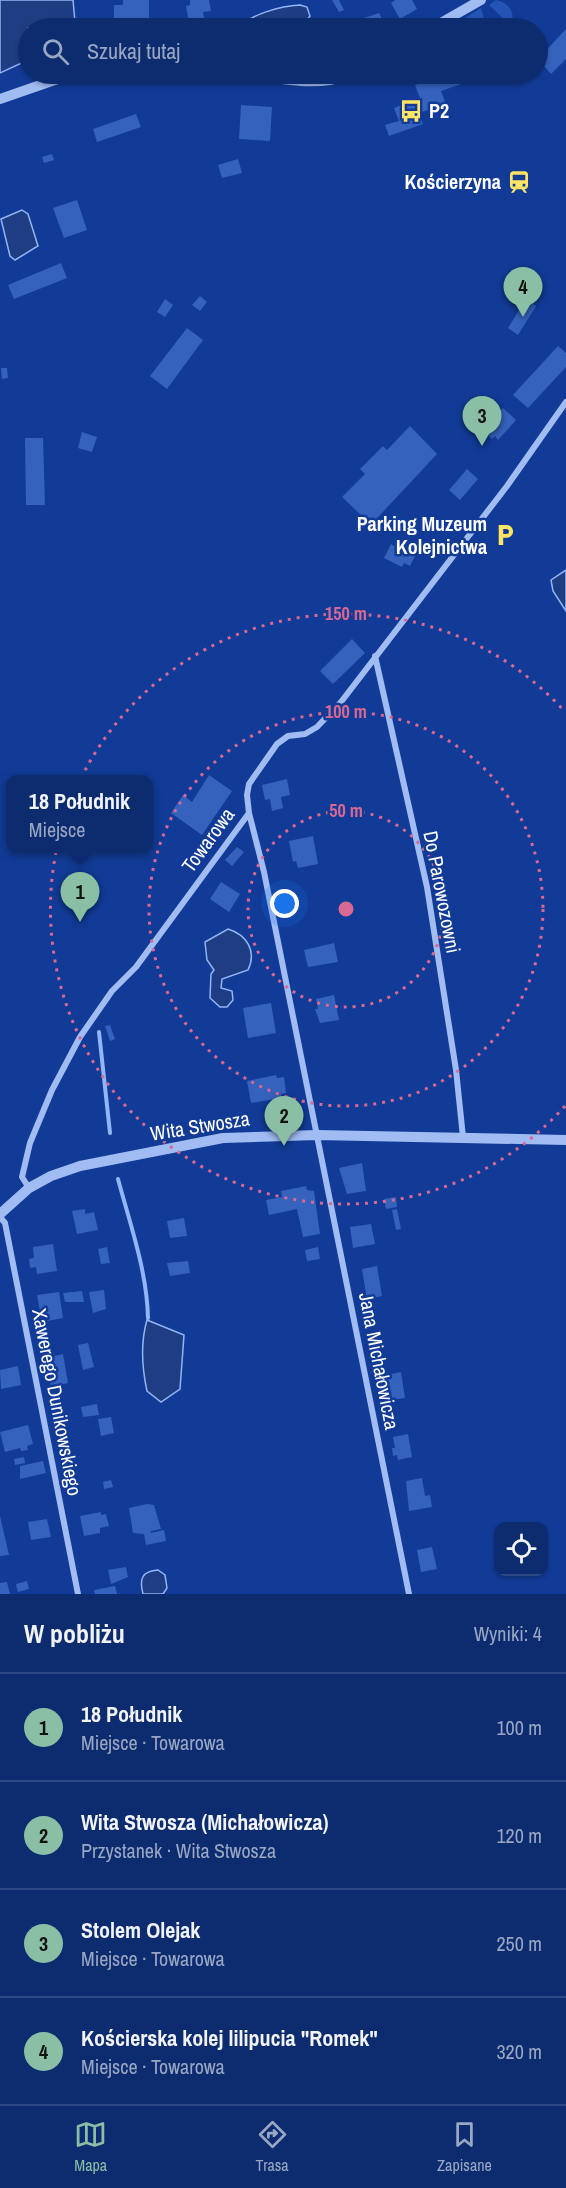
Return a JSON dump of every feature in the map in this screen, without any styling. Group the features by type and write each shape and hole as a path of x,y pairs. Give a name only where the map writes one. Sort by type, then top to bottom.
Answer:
{"street":[{"path":"450,18 481,0"},
{"path":"0,99 43,84"},
{"name":"Towarowa","path":"29,1188 22,1177 30,1143 52,1090 80,1037 112,991 136,967 249,813 247,795 249,784 277,744 288,736 306,734 317,727 341,702 507,486 566,402"},
{"name":"Do Parowozowni","path":"375,656 427,886 456,1070 464,1137"},
{"name":"Jana Michałowicza","path":"249,813 264,872 409,1594"},
{"name":"Wita Stwosza","path":"0,1216 29,1188 51,1176 80,1166 187,1144 251,1135 566,1140"},
{"name":"Xawerego Dunikowskiego","path":"0,1216 5,1223 10,1246 78,1594"}],"shaded area":[{"path":"0,0 73,0 75,18 18,18 18,65 0,73"},
{"path":"496,0 505,3 512,12 513,18 503,18 489,5"},
{"path":"300,5 307,7 310,16 308,18 252,18 267,12"},
{"path":"481,8 484,18 465,18"},
{"path":"22,210 28,214 38,246 15,260 10,256 1,219"},
{"path":"566,570 566,611 553,591 551,580"},
{"path":"228,929 245,940 251,950 251,963 248,970 222,979 221,988 232,991 233,1000 227,1007 220,1007 210,998 211,974 214,970 207,960 205,942"},
{"path":"147,1320 184,1335 180,1389 161,1402 147,1391 145,1382 143,1347"},
{"path":"158,1570 165,1575 167,1588 163,1594 143,1594 141,1584 143,1577 148,1572"}],"building":[{"path":"123,0 149,0 149,18 114,18 114,5 123,5"},
{"path":"190,0 209,0 211,11 203,12 204,18 188,18 186,6 190,5"},
{"path":"332,0 339,0 344,10 339,12"},
{"path":"395,0 412,0 417,9 399,18 391,3"},
{"path":"379,13 382,18 364,18"},
{"path":"566,29 566,59 551,74 548,71 548,48"},
{"path":"461,84 441,91 446,104 419,113 423,124 389,136 385,125 399,121 394,108 420,98 415,85"},
{"path":"241,105 272,107 270,141 239,139"},
{"path":"136,114 141,127 97,142 93,129"},
{"path":"52,154 54,160 44,163 42,157"},
{"path":"238,159 242,173 222,178 218,165"},
{"path":"77,200 87,230 64,238 53,208"},
{"path":"61,263 67,278 14,299 8,285"},
{"path":"200,296 207,302 200,311 192,305"},
{"path":"165,299 173,305 165,317 157,312"},
{"path":"526,299 536,306 518,335 508,328"},
{"path":"187,328 203,340 167,389 150,376"},
{"path":"558,346 566,353 566,367 528,408 513,395"},
{"path":"1,368 7,368 8,378 2,379"},
{"path":"503,408 516,420 498,440 495,436 492,439 483,430"},
{"path":"410,426 437,454 367,529 359,522 363,517 342,497 365,474 360,469 383,446 387,450"},
{"path":"82,432 97,437 92,452 78,448"},
{"path":"25,438 43,438 45,505 26,505"},
{"path":"467,469 478,479 460,500 449,490"},
{"path":"397,540 418,550 410,566 404,563 402,567 384,558 391,544 394,546"},
{"path":"352,639 365,653 333,684 320,671"},
{"path":"209,775 232,791 202,835 171,813 183,795 192,802"},
{"path":"287,779 290,795 281,797 283,808 272,811 270,799 265,800 262,785"},
{"path":"313,836 318,864 298,868 296,861 293,862 289,841"},
{"path":"237,847 244,852 232,866 225,860"},
{"path":"221,882 240,894 229,912 210,899"},
{"path":"334,943 338,962 308,967 304,950"},
{"path":"334,995 339,1020 320,1023 315,1009 318,1009 316,999"},
{"path":"271,1003 276,1033 248,1038 243,1008"},
{"path":"110,1025 115,1039 110,1041 105,1026"},
{"path":"276,1075 277,1078 284,1077 286,1093 281,1094 281,1098 251,1103 247,1081"},
{"path":"362,1163 366,1191 347,1194 339,1168"},
{"path":"306,1186 307,1190 314,1191 320,1234 303,1237 297,1209 269,1215 266,1200 282,1197 281,1191"},
{"path":"396,1197 397,1207 386,1209 384,1199"},
{"path":"85,1209 85,1214 94,1212 98,1230 77,1234 72,1211"},
{"path":"397,1209 401,1229 396,1230 392,1210"},
{"path":"184,1218 187,1236 170,1238 167,1221"},
{"path":"371,1224 375,1244 353,1248 350,1227"},
{"path":"53,1244 57,1271 37,1274 36,1267 30,1268 29,1259 34,1258 33,1247"},
{"path":"107,1247 110,1263 101,1264 98,1249"},
{"path":"318,1247 320,1259 307,1261 305,1250"},
{"path":"188,1261 190,1273 170,1276 167,1263"},
{"path":"377,1266 382,1296 367,1299 362,1269"},
{"path":"104,1290 106,1309 93,1313 89,1292"},
{"path":"82,1291 84,1302 65,1302 63,1293"},
{"path":"59,1292 63,1318 42,1322 37,1295"},
{"path":"88,1343 94,1367 83,1370 78,1345"},
{"path":"63,1354 68,1383 51,1387 46,1358"},
{"path":"18,1366 21,1385 1,1389 0,1370"},
{"path":"401,1372 405,1398 391,1400 386,1375"},
{"path":"97,1404 99,1415 83,1417 81,1407"},
{"path":"111,1417 114,1433 101,1436 98,1419"},
{"path":"28,1425 33,1444 27,1446 28,1450 21,1451 20,1448 5,1452 0,1432"},
{"path":"408,1434 412,1457 398,1460 397,1455 393,1456 392,1448 395,1448 393,1437"},
{"path":"24,1457 25,1463 15,1465 14,1459"},
{"path":"43,1461 46,1473 20,1479 20,1466"},
{"path":"422,1478 425,1496 430,1495 432,1507 409,1511 406,1481"},
{"path":"111,1480 113,1487 104,1489 103,1482"},
{"path":"147,1504 154,1505 161,1529 151,1531 151,1533 164,1530 166,1541 146,1545 144,1534 133,1533 129,1508"},
{"path":"101,1512 101,1515 106,1514 109,1526 100,1528 100,1533 84,1536 80,1516"},
{"path":"0,1516 9,1555 0,1556"},
{"path":"47,1519 51,1537 31,1540 28,1522"},
{"path":"432,1547 437,1569 421,1572 417,1550"},
{"path":"126,1567 128,1577 111,1584 108,1570"},
{"path":"27,1581 29,1589 18,1592 16,1584"},
{"path":"7,1582 10,1594 0,1594 0,1583"},
{"path":"115,1586 117,1594 95,1594 94,1590"}],"waterway":[{"path":"99,1032 110,1133"},
{"path":"118,1179 145,1283 148,1318"}],"place":[{"name":"P2","path":"411,111"},
{"name":"Kościerzyna","path":"519,182"},
{"name":"Kościerska kolej lilipucia \"Romek\"","path":"523,317"},
{"name":"Stolem Olejak","path":"482,446"},
{"name":"Parking Muzeum Kolejnictwa","path":"505,535"},
{"name":"18 Południk","path":"80,922"},
{"name":"Wita Stwosza (Michałowicza)","path":"284,1146"}]}
